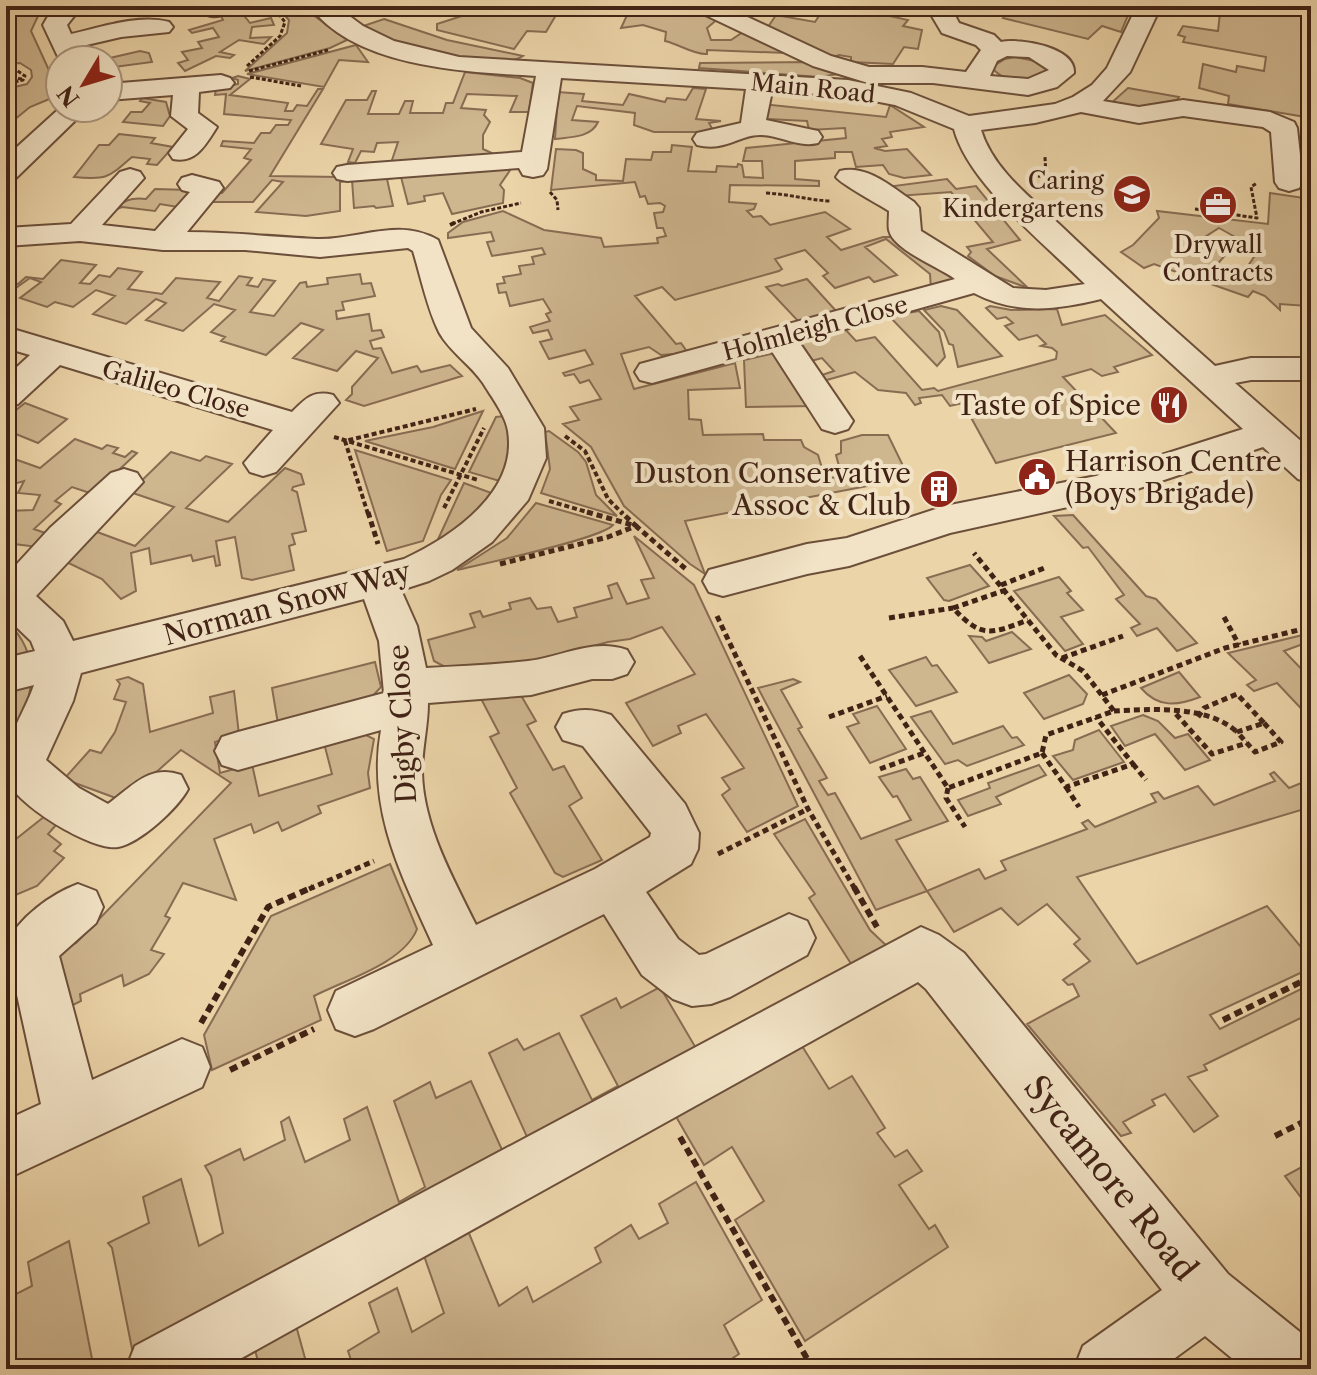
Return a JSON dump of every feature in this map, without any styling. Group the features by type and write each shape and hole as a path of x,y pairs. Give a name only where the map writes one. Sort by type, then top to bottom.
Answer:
{"street":[{"path":"64,44 55,25 67,6"},
{"name":"Main Road","path":"322,6 353,33 382,47 414,57 459,64 550,70 761,82 870,83 966,124"},
{"path":"705,6 870,83 924,75 1020,88 1043,85 1061,73 1062,67 1055,60 1025,49 995,50 986,55 976,81"},
{"path":"938,6 950,28 985,40 995,50"},
{"path":"1149,6 1127,58 1103,89 1083,105 1049,114 966,124 973,149 999,182 1107,288 1311,470"},
{"path":"87,44 121,30 169,34 124,48"},
{"path":"347,173 534,164 550,70"},
{"path":"124,91 229,79"},
{"path":"757,126 752,120 761,82"},
{"path":"183,153 204,127 184,116 187,85"},
{"path":"1083,105 1122,114 1139,115 1183,108 1270,120 1284,128 1276,180"},
{"path":"6,172 58,124"},
{"path":"707,139 727,137 757,126 808,137"},
{"path":"850,177 865,182 904,208 904,232 915,244 1003,295 1022,301 1062,298 1107,288"},
{"path":"80,232 130,178"},
{"path":"163,241 209,188 192,184"},
{"name":"Norman Snow Way","path":"6,237 80,232 163,241 245,241 320,248 395,238 415,239 427,246 455,331 496,376 526,428 528,458 515,491 478,532 438,560 415,571 379,569 62,663 6,675"},
{"path":"23,266 48,233"},
{"name":"Holmleigh Close","path":"652,372 978,282"},
{"name":"Galileo Close","path":"6,337 53,353 310,414 263,463"},
{"path":"780,338 835,421"},
{"path":"6,396 53,353"},
{"path":"1208,378 1251,369 1311,369"},
{"path":"723,581 809,571 849,552 945,520 1100,488 1271,432"},
{"path":"124,482 64,538 11,597 48,632 62,663 45,715 33,742 19,761 28,774 56,797 96,823 115,827 164,789"},
{"name":"Digby Close","path":"379,569 403,651 406,696 399,775 404,807 414,844 464,955"},
{"path":"238,751 406,696 531,678 592,662 612,662"},
{"path":"355,1010 613,885 674,849 675,833 668,819 595,728 579,727"},
{"path":"613,885 660,957 692,981 711,979 789,938"},
{"path":"73,1119 31,947 78,907"},
{"path":"158,1369 657,1096 933,961"},
{"name":"Sycamore Road","path":"933,961 1206,1296 1295,1369"},
{"path":"6,1150 73,1119 188,1051"},
{"path":"1106,1369 1206,1296"}],"path":[{"path":"229,79 280,36 285,22 272,6"},
{"path":"229,79 331,49"},
{"path":"6,70 22,72 23,80"},
{"path":"6,77 23,80"},
{"path":"229,79 301,86"},
{"path":"6,84 23,80"},
{"path":"1195,209 1257,218 1251,187 1276,180"},
{"path":"441,230 481,212 521,203"},
{"path":"379,569 345,441 481,408"},
{"path":"440,517 489,419"},
{"path":"494,566 608,537 636,526 608,499 585,451 556,429"},
{"path":"974,553 1061,658 1083,671 1114,711"},
{"path":"889,618 953,608 1047,567"},
{"path":"723,581 709,599 808,809 877,926 933,961"},
{"path":"953,608 973,631 991,634 1028,620"},
{"path":"1224,617 1239,645"},
{"path":"1102,695 1239,645 1311,627"},
{"path":"1061,658 1123,636"},
{"path":"860,656 948,788 946,798 965,827"},
{"path":"1079,807 1042,753 1046,735 1114,711 1151,709 1221,721 1237,732 1255,752 1281,742 1237,694 1204,708 1198,717"},
{"path":"829,717 887,696"},
{"path":"1175,713 1212,754 1247,743"},
{"path":"1096,717 1146,780"},
{"path":"1237,732 1264,723"},
{"path":"880,769 924,753"},
{"path":"948,788 1042,753"},
{"path":"1066,787 1133,764"},
{"path":"709,860 808,809"},
{"path":"355,1010 208,1081 188,1051 268,907 379,858"},
{"path":"1223,1020 1311,977"},
{"path":"657,1096 813,1369"},
{"path":"1275,1136 1311,1118"}],"shaded area":[{"path":"6,6 24,6 39,14 31,31 44,59 44,101 30,107 14,120 6,119 6,89 27,84 32,77 31,70 20,63 6,64 9,38 6,35"},
{"path":"276,6 301,6 347,40 330,48 245,71 287,33 289,20"},
{"path":"450,6 697,6 719,18 707,28 711,40 731,40 746,30 787,53 707,50 707,54 697,53 665,41 666,32 643,25 621,28 629,11 595,7 591,16 568,15 569,11 559,10 546,32 527,31 514,49 437,30 437,24 465,15"},
{"path":"795,6 845,6 908,20 903,26 922,30 918,49 904,47 893,64 851,62 851,57 833,57 768,27 776,15 815,22 822,11"},
{"path":"1011,6 1132,6 1121,32 1102,26 1088,39 1003,18"},
{"path":"1244,6 1311,6 1311,118 1228,104 1229,96 1199,88 1203,64 1236,72 1237,66 1264,71 1266,57 1183,42 1185,37 1178,35 1183,26 1218,31 1220,13 1209,9 1243,11"},
{"path":"263,8 242,13 250,23 271,18 274,25 252,27 250,38 271,37 264,44 239,40 220,52 234,55 230,58 216,56 185,71 178,63 188,60 182,52 202,48 198,42 219,37 213,28 192,33 189,30 223,20 221,16"},
{"path":"384,19 447,40 523,56 510,60 468,59 395,41 363,26"},
{"path":"356,45 368,62 339,60 324,87 247,74"},
{"path":"140,51 149,53 152,62 124,66 124,55"},
{"path":"1015,57 1035,61 1048,69 1048,75 1034,80 1010,79 992,67"},
{"path":"811,62 838,74 819,77 699,68 700,63"},
{"path":"465,72 520,78 533,83 529,112 510,112 517,96 467,94 461,108 486,110 484,115 490,122 483,135 483,149 494,154 391,163 398,142 377,143 374,152 361,151 355,163 348,162 353,149 321,144 346,100 367,100 372,91 376,91 368,114 399,114 405,101 413,101 410,113 443,113 446,103 453,103"},
{"path":"232,78 250,79 230,95 288,103 285,111 293,111 297,105 307,106 318,89 323,89 270,176 341,177 513,166 500,185 504,190 503,203 452,214 443,193 424,196 425,201 408,204 401,177 387,179 393,206 354,208 352,180 340,182 340,211 306,216 256,212 283,182 272,180 253,202 208,202 215,193 222,193 251,160 244,158 251,149 221,146 223,141 254,143 261,133 270,133 276,125 288,125 291,120 224,114 226,94 215,95 216,89 238,84 238,80"},
{"path":"693,88 706,89 696,119 721,121 709,123 714,132 654,132 634,125 635,113 577,106 572,120 598,122 595,127 580,136 555,139 558,92 584,94 582,101 623,105 629,94 665,102 667,98 686,100"},
{"path":"1128,88 1179,97 1177,100 1130,108 1109,105"},
{"path":"142,98 166,102 170,116 163,126 124,122 131,112 142,112 150,103 140,101"},
{"path":"761,104 886,117 890,105 924,127 890,132 892,137 882,139 887,146 874,148 885,151 907,149 931,175 904,178 889,174 883,165 856,167 852,152 835,152 835,158 795,161 795,179 819,181 819,186 730,185 729,202 756,204 754,209 747,211 753,217 761,216 770,225 825,212 850,229 827,237 841,250 883,237 895,237 953,275 952,281 931,290 930,274 886,239 865,247 897,275 874,282 869,277 835,288 823,276 828,273 805,250 775,259 782,269 779,271 675,300 662,287 635,296 676,344 681,343 688,353 661,355 649,347 621,354 634,389 735,363 740,388 688,390 689,419 701,420 703,435 763,434 764,440 801,440 804,447 818,455 825,478 842,477 836,455 841,453 841,441 862,435 888,435 909,478 685,521 705,574 624,506 591,447 563,424 579,420 570,407 601,399 589,380 580,383 574,374 565,376 563,373 593,364 585,350 549,359 540,342 552,339 548,330 533,333 530,327 550,321 546,314 551,312 543,299 510,306 506,292 499,293 497,284 505,283 503,277 521,274 519,266 534,264 532,257 545,254 542,248 492,256 487,242 494,241 491,232 448,238 448,233 463,222 503,211 544,230 601,238 604,247 658,243 657,238 666,236 663,228 657,228 654,213 663,212 665,206 648,204 645,196 640,197 635,182 551,190 556,149 583,153 583,169 596,175 596,180 623,181 626,159 651,160 653,152 671,152 672,145 692,147 688,171 716,172 717,166 737,167 738,164 742,165 744,177 763,178 762,161 743,161 746,148 846,138 845,128 809,130 807,121 762,117"},
{"path":"119,134 155,138 151,143 173,147 157,165 147,164 150,159 132,157 106,176 74,177 99,145 109,145"},
{"path":"947,179 956,189 976,186 1020,240 987,249 1028,288 995,276 968,256 971,252 967,247 993,242 951,192 898,196 894,186"},
{"path":"155,189 191,190 194,196 184,208 160,204 155,211 122,207 112,211 127,200 146,199"},
{"path":"1270,193 1311,199 1311,303 1306,303 1307,306 1280,304 1280,310 1265,296 1253,291 1248,297 1154,264 1144,268 1121,252 1133,245 1159,218 1157,211 1268,224","holes":["1219,228 1262,252 1254,257 1239,279 1212,270 1230,250 1205,237"]},
{"path":"61,260 96,265 80,283 90,284 99,275 110,277 118,268 142,272 128,289 162,294 176,278 220,282 207,298 219,301 239,276 252,278 247,285 258,287 263,279 275,281 250,312 274,316 300,283 306,282 307,287 328,284 327,278 360,274 362,284 371,283 375,296 342,302 344,310 336,311 337,319 369,314 372,331 381,330 384,337 370,341 373,349 381,348 392,373 417,366 421,372 450,365 462,376 364,406 346,400 352,394 352,387 378,358 356,351 337,371 293,358 323,330 301,323 266,355 221,341 225,337 211,332 235,310 214,304 183,331 146,320 166,303 156,299 126,324 93,314 115,296 96,290 73,307 55,302 47,307 20,298 41,282 30,278 6,295 7,282 18,284 26,277 43,279"},
{"path":"807,279 837,312 798,321 766,287"},
{"path":"941,306 957,310 1002,356 958,367 953,345 949,344 944,331 924,310"},
{"path":"986,308 1011,310 1057,309 1062,325 1105,315 1152,355 1114,367 1118,372 1102,376 1091,369 1063,377 1116,433 996,463 963,403 950,406 942,395 919,398 921,403 915,405 906,393 878,390 855,372 823,381 819,376 834,371 822,358 807,362 796,348 798,340 843,327 856,341 875,337 922,390 934,388 938,391 1056,359 1057,352 1041,346 1046,344 1037,335 1019,340 1005,326 1013,323 1006,317 997,319"},
{"path":"919,311 939,332 945,357 937,366 889,316"},
{"path":"775,353 815,406 746,407 744,360"},
{"path":"25,403 67,419 38,443 6,430 6,418"},
{"path":"483,411 455,469 365,441 433,427"},
{"path":"505,416 512,444 503,482 469,472 496,417"},
{"path":"549,431 578,452 586,462 596,495 617,516 541,493 550,469 545,432"},
{"path":"75,439 102,449 107,445 118,448 113,453 125,457 132,451 137,453 93,494 72,487 55,501 61,504 34,529 48,534 38,547 6,543 7,511 33,510 40,495 18,493 24,481 6,486 6,456 40,468"},
{"path":"355,450 451,480 441,495 423,541 387,551"},
{"path":"171,452 200,461 206,456 232,464 186,508 228,522 285,468 301,474 304,484 292,490 297,492 306,531 292,534 295,544 289,546 294,570 252,580 242,578 235,537 216,541 220,565 216,566 214,556 193,561 191,555 151,564 149,548 131,553 136,591 121,599 102,579 58,558 89,529 135,546 174,507 130,492"},
{"path":"464,483 497,495 434,548"},
{"path":"536,503 613,525 565,544 457,570 507,538"},
{"path":"1073,515 1146,596 1156,599 1197,643 1177,651 1157,628 1137,636 1131,628 1140,624 1116,599 1124,595 1088,547 1083,548 1054,516"},
{"path":"634,536 694,585 798,806 747,832 722,795 730,789 722,778 744,768 706,714 678,726 681,733 653,746 626,703 695,674 662,627 630,639 514,667 447,668 434,661 428,640 475,627 470,614 480,611 483,617 511,609 509,603 530,598 537,609 551,607 558,622 577,617 574,608 612,598 608,586 617,583 627,604 649,598 641,580 654,578"},
{"path":"970,565 989,586 949,601 944,600 927,578"},
{"path":"1059,577 1071,591 1067,593 1083,610 1061,617 1083,644 1065,651 1014,591"},
{"path":"6,621 26,648 31,679 24,711 6,740"},
{"path":"1012,632 1031,649 989,663 969,636 982,637 986,641"},
{"path":"1311,633 1311,641 1284,651 1311,679 1311,719 1277,683 1254,691 1247,685 1256,680 1228,653"},
{"path":"926,657 932,666 937,665 957,692 916,706 889,670"},
{"path":"375,662 381,687 369,700 278,724 272,688"},
{"path":"1179,672 1200,697 1183,702 1161,702 1141,688"},
{"path":"1069,675 1087,694 1083,704 1044,719 1024,693"},
{"path":"128,677 143,684 150,732 213,713 210,697 234,691 239,735 215,742 220,773 252,764 259,796 332,774 324,743 362,733 374,739 368,773 370,788 318,806 321,813 282,831 278,822 254,833 251,824 214,839 236,900 183,883 165,916 170,918 151,950 164,954 149,974 124,986 122,975 80,994 81,1001 69,1007 57,952 76,943 231,783 181,750 124,801 64,779 90,750 101,753 115,732 126,702 114,699 120,684 117,680"},
{"path":"793,679 800,682 781,690 802,727 798,729 827,778 819,781 828,795 835,793 861,839 911,820 897,796 893,797 879,777 906,769 913,779 920,777 948,821 896,840 927,891 876,910 758,688"},
{"path":"519,692 536,721 527,725 553,770 564,766 582,798 569,806 602,860 563,877 555,873 510,793 517,788 490,737 499,733 478,693"},
{"path":"877,706 906,749 870,763 847,727 859,723 853,714"},
{"path":"931,711 953,744 1003,726 1012,738 1017,737 1024,745 967,766 958,760 945,764 911,717"},
{"path":"1143,715 1158,721 1175,738 1188,734 1210,760 1185,770 1155,734 1125,746 1111,726"},
{"path":"1099,730 1124,762 1073,780 1053,756 1073,750 1075,740"},
{"path":"1039,765 1046,775 996,797 1001,804 968,816 958,800 990,788 988,783"},
{"path":"1274,772 1289,788 1311,779 1311,807 1077,877 1137,964 1267,906 1311,959 1311,968 1210,1015 1220,1029 1311,984 1311,1013 1204,1065 1207,1070 1188,1077 1218,1116 1194,1132 1165,1094 1152,1100 1155,1105 1123,1122 1131,1133 1121,1136 1027,1024 1079,996 1073,984 1068,985 1063,980 1090,961 1074,944 1080,939 1047,904 1018,925 1001,908 954,932 927,891 979,869 985,879 1006,870 1001,861 1087,829 1082,823 1088,820 1095,827 1156,802 1151,794 1158,792 1164,799 1198,786 1214,805 1275,781 1270,774"},
{"path":"45,816 56,825 48,834 61,844 54,851 64,858 37,886 6,899 6,847"},
{"path":"805,819 870,930 890,949 855,970 809,898 815,894 774,834"},
{"path":"390,864 417,929 410,941 387,961 314,996 321,1020 212,1070 204,1035 271,916"},
{"path":"660,987 700,1055 136,1369 112,1248 108,1243 149,1223 143,1197 181,1179 199,1246 223,1233 211,1176 205,1166 240,1149 244,1160 285,1140 281,1122 289,1117 305,1162 350,1140 344,1119 367,1107 399,1202 425,1187 394,1101 430,1082 436,1098 471,1081 503,1152 528,1139 489,1053 517,1039 524,1050 559,1033 592,1100 618,1086 581,1016 616,998 621,1008"},
{"path":"802,1046 829,1089 852,1076 885,1128 877,1133 895,1157 907,1150 922,1171 899,1185 929,1229 935,1225 948,1247 805,1341 735,1220 764,1201 732,1147 704,1165 671,1108"},
{"path":"1311,1162 1311,1211 1285,1176"},
{"path":"696,1182 762,1300 724,1325 739,1354 716,1369 354,1369 348,1351 379,1332 369,1303 397,1288 412,1332 444,1313 422,1250 466,1226 499,1306 527,1287 533,1302 601,1262 595,1248 631,1225 639,1239 668,1223 659,1204"},
{"path":"69,1241 94,1369 6,1369 6,1299 32,1286 28,1262"},
{"path":"295,1322 308,1369 260,1369 254,1346"}],"place":[{"name":"Caring Kindergartens","path":"1132,194"},
{"name":"Drywall Contracts","path":"1218,205"},
{"name":"Taste of Spice","path":"1169,405"},
{"name":"Harrison Centre (Boys Brigade)","path":"1037,477"},
{"name":"Duston Conservative Assoc & Club","path":"939,489"}]}
